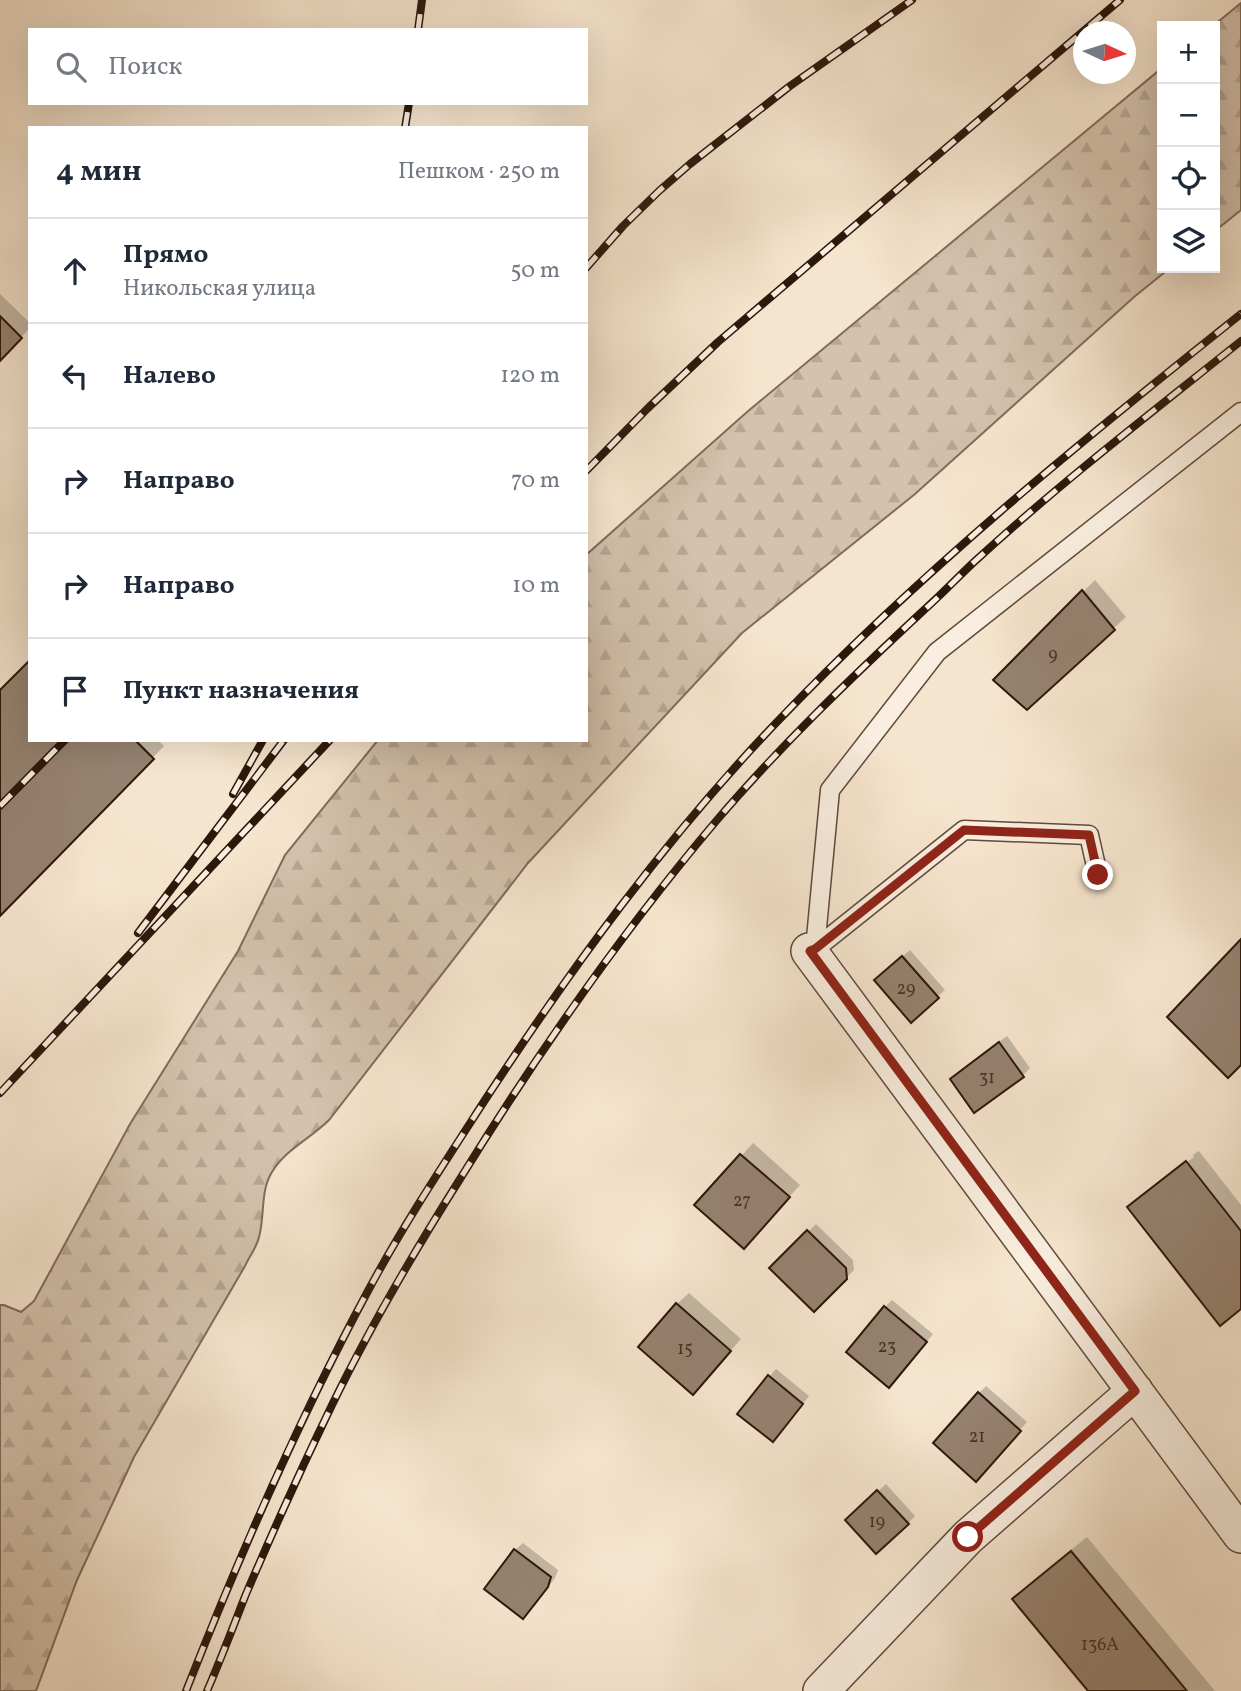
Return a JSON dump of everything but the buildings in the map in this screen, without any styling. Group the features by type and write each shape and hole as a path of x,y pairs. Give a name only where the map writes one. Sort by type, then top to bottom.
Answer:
{"street":[{"path":"812,950 1241,1535"},
{"path":"821,1691 968,1537 1135,1391"}],"lane":[{"path":"812,950 830,790 937,652 1241,412"},
{"path":"812,950 964,830 1089,835 1098,875"}],"green space":[{"path":"1241,3 1241,210 1220,227 1220,21"},
{"path":"1157,72 1157,273 1164,273 915,494 742,633 528,863 329,1120 291,1150 278,1164 268,1179 257,1244 134,1457 77,1580 36,1691 0,1691 0,1305 21,1312 34,1301 130,1124 238,951 285,855 376,742 588,742 588,553 747,412"}],"railway":[{"path":"418,28 422,0"},
{"path":"588,266 623,226 690,164 790,86 912,0"},
{"path":"588,469 718,342 1120,0"},
{"path":"405,126 409,105"},
{"path":"186,1691 249,1538 295,1437 382,1265 518,1050 622,905 735,767 886,614 1060,461 1241,314"},
{"path":"207,1691 288,1499 377,1318 489,1132 614,950 682,862 741,792 870,661 974,562 1039,505 1241,341"},
{"path":"0,806 63,742"},
{"path":"233,794 262,742"},
{"path":"138,933 282,742"},
{"path":"0,1093 328,742"}],"route":[{"path":"968,1537 1135,1391 810,951 964,830 1089,835 1098,875"}]}
